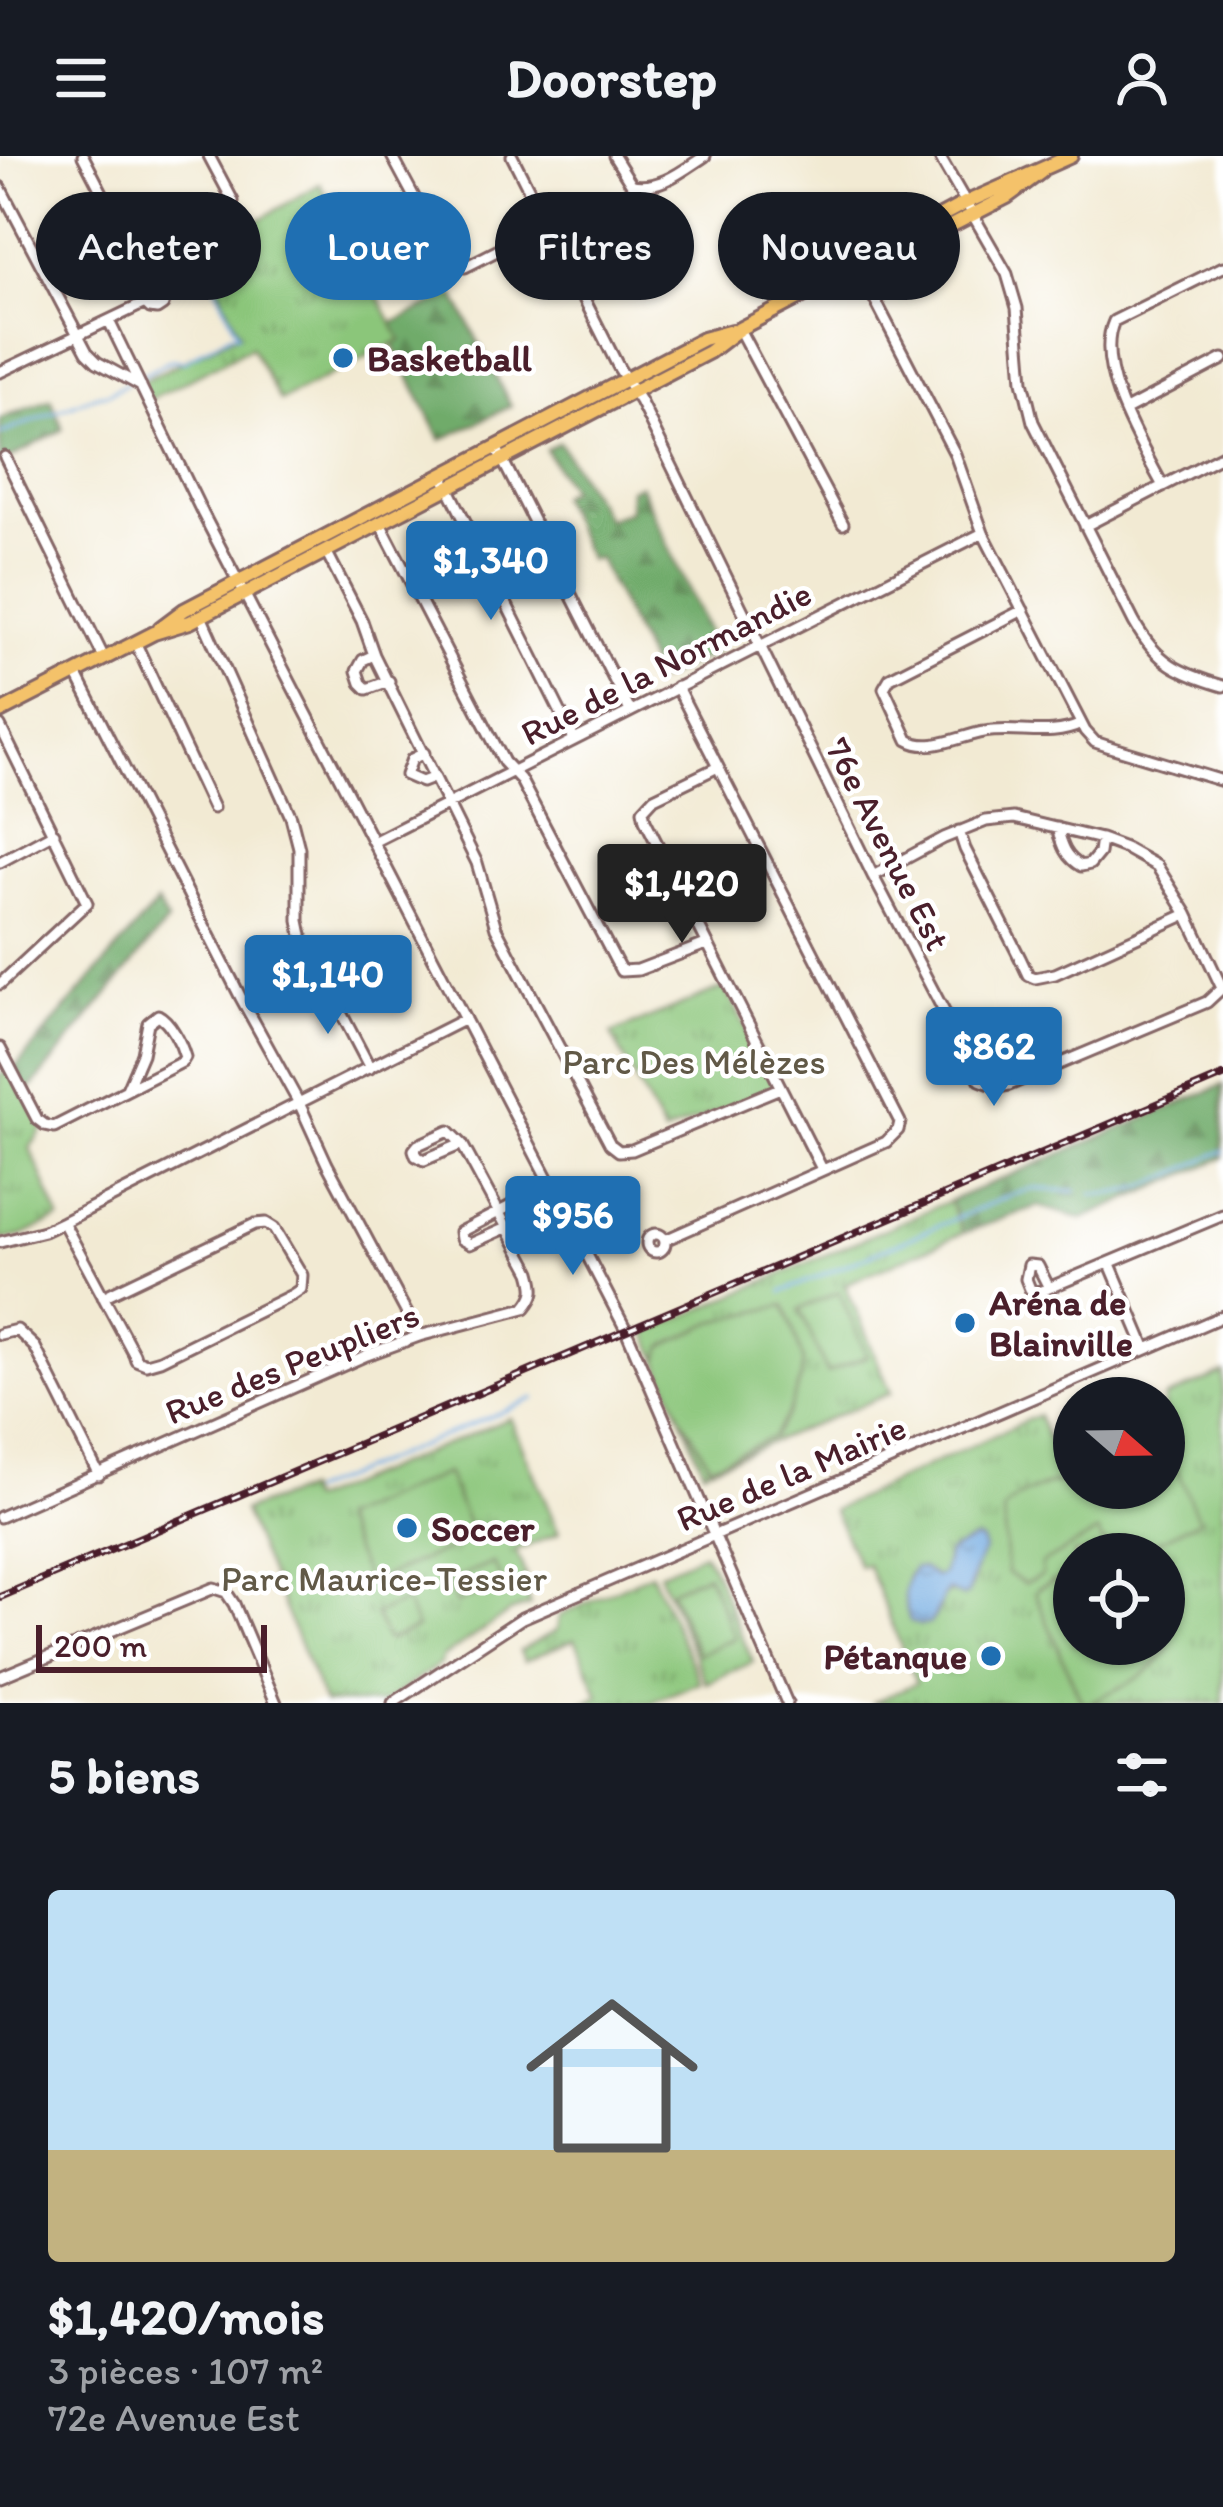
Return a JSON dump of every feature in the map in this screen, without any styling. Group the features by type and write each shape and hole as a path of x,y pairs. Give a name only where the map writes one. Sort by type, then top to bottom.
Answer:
{"main road":[{"path":"960,216 1002,185 1071,156"},
{"path":"0,712 135,642 201,616 241,587 630,385 703,339 739,329 795,300"},
{"path":"154,633 184,610 326,551 380,523 446,481"}],"street":[{"path":"83,156 102,192"},
{"path":"209,156 228,192"},
{"path":"392,156 410,192"},
{"name":"76e Avenue Est","path":"512,156 529,192"},
{"path":"614,156 632,185 646,188 705,156"},
{"path":"939,156 1012,288 1031,417 1149,646 1180,671 1223,686"},
{"path":"0,187 87,352 141,386"},
{"path":"1163,486 1114,384 1110,330 1114,321 1223,267"},
{"path":"145,303 154,310 165,300"},
{"name":"76e Avenue Est","path":"585,300 980,1080 998,1087 1009,1085 1207,1002 1222,988"},
{"path":"876,300 956,454 983,533 1090,737 1223,781"},
{"path":"0,372 145,303"},
{"path":"109,321 635,1350 787,1703"},
{"path":"739,329 843,524"},
{"path":"1126,410 1223,359"},
{"path":"499,453 630,711"},
{"path":"1085,526 1223,455"},
{"path":"5,457 104,658"},
{"path":"446,481 574,739"},
{"path":"380,523 504,763 520,779 621,971 638,970 706,944"},
{"name":"Rue de la Normandie","path":"373,842 983,533"},
{"path":"326,551 477,863 496,928 610,1144 632,1150 780,1088"},
{"path":"1023,610 890,678 884,688 896,717 908,740 926,747 991,730 1064,730 1081,724"},
{"path":"201,616 291,818 299,848 298,921 303,940 370,1068"},
{"path":"135,642 213,808"},
{"path":"374,656 363,660 357,671 361,683 367,689 389,682"},
{"path":"76,673 419,1336"},
{"path":"665,1240 886,1142 900,1122 676,687"},
{"path":"0,726 87,903 0,984"},
{"path":"424,753 412,759 406,775 422,782 435,777"},
{"path":"718,767 654,798 643,810 645,820 822,1169"},
{"path":"873,876 986,820 1014,818 1101,838 1157,866 1187,914 1222,988"},
{"path":"1057,828 1063,850 1081,866 1090,864 1099,853 1101,838"},
{"path":"958,831 1028,975 1034,978 1055,974 1187,914"},
{"path":"0,862 54,833"},
{"path":"0,1048 5,1072 37,1119 54,1127 182,1061 185,1057 158,1015 148,1023 127,1089"},
{"path":"0,1242 63,1222 465,1019"},
{"path":"449,1131 462,1144 424,1160 414,1150 449,1131"},
{"name":"Rue des Peupliers","path":"2,1512 99,1475 368,1355 524,1308 536,1289 531,1273 462,1144"},
{"path":"506,1228 470,1244 461,1239 460,1232 551,1185"},
{"path":"1049,1288 1223,1215"},
{"path":"63,1222 136,1360 146,1364 292,1295 301,1289 302,1275 274,1228 255,1224 103,1297"},
{"path":"1110,1264 1146,1349"},
{"name":"Rue de la Mairie","path":"393,1703 515,1621 1223,1316"},
{"path":"0,1334 17,1330 35,1348 99,1475"},
{"path":"0,1678 214,1588 226,1592 234,1604 276,1703"}],"green space":[{"path":"285,205 285,300 380,300 401,340 280,401 251,347 148,401 139,383 240,333 224,300 261,300 261,219"},
{"path":"441,300 457,300 511,406 441,440 384,327"},
{"path":"51,399 63,429 0,464 0,419"},
{"path":"559,442 607,519 629,511 630,489 640,485 717,652 658,681 598,558 589,560 559,496 570,490 546,450"},
{"path":"157,903 167,922 29,1091 13,1070"},
{"name":"Parc Des Mélèzes","path":"725,987 777,1087 664,1134 611,1034"},
{"path":"10,1070 44,1127 30,1148 60,1219 0,1240 0,1075"},
{"path":"1223,1085 1223,1158 1083,1219 1038,1206 963,1233 949,1201"},
{"path":"949,1201 963,1233 845,1284 891,1393 703,1470 647,1333"},
{"path":"839,1292 867,1356 827,1373 800,1309"},
{"path":"785,1305 803,1360 788,1413 772,1437 710,1465 679,1412 658,1360 663,1347 713,1322"},
{"path":"1223,1373 1223,1703 871,1703 916,1683 867,1564 859,1566 833,1510 1038,1415 1051,1447 1053,1509 1185,1509 1185,1389","holes":["976,1539 971,1588 945,1595 929,1624 905,1604 908,1574 922,1568 936,1577 942,1575 948,1552"]},
{"name":"Parc Maurice-Tessier","path":"510,1418 559,1533 516,1551 530,1606 510,1612 383,1703 324,1703 243,1511 304,1490 312,1500"},
{"name":"Soccer","path":"446,1473 474,1538 368,1583 340,1519"},
{"path":"1053,1484 1053,1509 1185,1509 1185,1488 1199,1520 1174,1533 1053,1533 1053,1557 1041,1564 1042,1575 1024,1584 1007,1573 1003,1511 1036,1489"},
{"path":"703,1553 753,1662 706,1683 659,1573"},
{"path":"493,1563 503,1583 456,1604 446,1583"},
{"path":"651,1573 700,1682 650,1703 583,1703 599,1695 575,1639 524,1661 520,1651 557,1630 559,1616"},
{"path":"707,1574 735,1638 698,1654 670,1590"},
{"path":"1053,1582 1053,1635 1035,1593"},
{"path":"405,1601 417,1628 387,1641 375,1615"},
{"path":"1066,1665 1155,1665 1123,1686 1088,1703 1081,1701"}],"water":[{"path":"976,1539 984,1550 968,1594 962,1597 948,1590 929,1624 910,1621 905,1593 914,1568 935,1577 942,1575 948,1552"}],"waterway":[{"path":"141,376 171,360 185,361 238,334 222,300"},
{"path":"0,434 127,383"},
{"path":"1092,1194 1143,1186 1223,1151"},
{"path":"782,1292 1011,1195 1032,1189 1076,1191"},
{"path":"309,1492 535,1398"}],"railway":[{"path":"0,1597 1223,1076"}],"place":[{"name":"Basketball","path":"343,358"},
{"name":"Aréna de Blainville","path":"965,1323"},
{"name":"Soccer","path":"407,1528"},
{"name":"Pétanque","path":"991,1656"}]}
